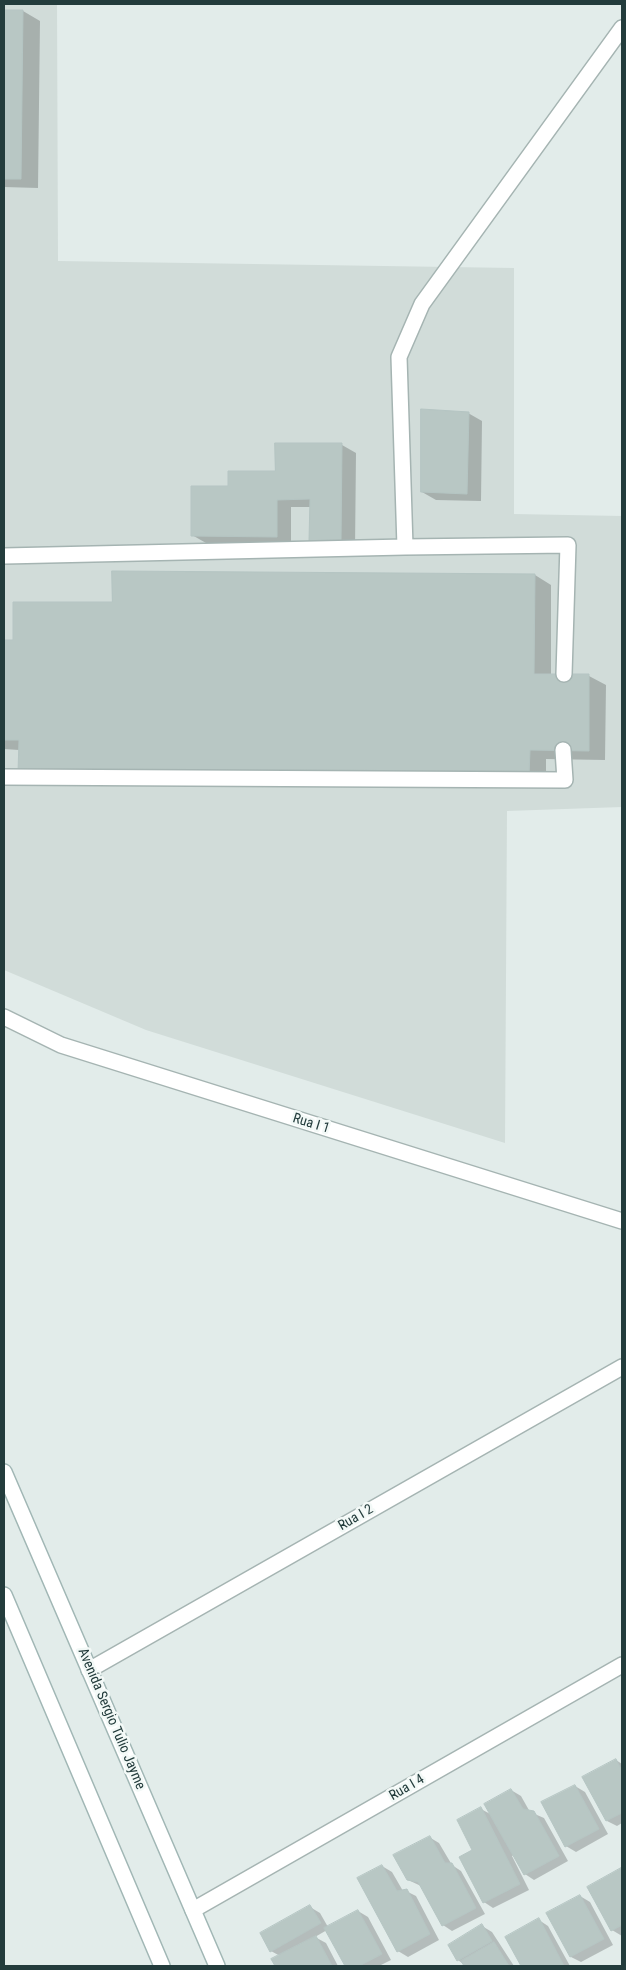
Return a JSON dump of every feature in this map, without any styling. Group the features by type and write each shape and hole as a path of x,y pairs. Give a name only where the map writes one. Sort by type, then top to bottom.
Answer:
{"street":[{"path":"405,547 399,357 422,304 622,28"},
{"path":"4,556 405,547 568,546 564,674"},
{"path":"4,777 565,780 562,750"},
{"name":"Rua I 1","path":"4,1017 61,1045 622,1221"},
{"name":"Rua I 2","path":"90,1670 622,1367"},
{"name":"Avenida Sergio Tulio Jayme","path":"4,1472 217,1966"},
{"path":"4,1595 162,1966"},
{"name":"Rua I 4","path":"193,1910 622,1665"}],"shaded area":[{"path":"4,4 57,4 58,261 514,268 514,514 622,516 622,807 507,811 505,1143 146,1030 4,970"}],"building":[{"path":"4,10 23,10 21,179 4,179"},
{"path":"421,409 469,412 467,494 421,492"},
{"path":"275,443 342,443 341,542 309,541 310,499 277,500 277,537 191,536 191,486 228,486 228,471 275,471"},
{"path":"112,571 535,574 534,674 589,674 589,751 530,750 529,776 18,773 19,740 4,740 4,640 13,640 13,602 112,602"},
{"path":"616,1759 622,1771 622,1813 606,1821 582,1777"},
{"path":"575,1785 599,1829 565,1847 541,1802"},
{"path":"511,1789 523,1809 534,1811 559,1856 524,1875 484,1804"},
{"path":"481,1807 520,1884 483,1903 459,1857 472,1850 457,1820"},
{"path":"430,1836 445,1863 452,1863 476,1908 442,1926 418,1882 407,1880 393,1855"},
{"path":"382,1865 397,1891 407,1889 430,1934 397,1952 357,1878"},
{"path":"621,1868 622,1925 611,1931 587,1887"},
{"path":"580,1895 604,1939 570,1957 546,1913"},
{"path":"310,1905 321,1923 270,1952 260,1933"},
{"path":"358,1910 382,1954 359,1966 345,1966 324,1928"},
{"path":"539,1918 564,1966 521,1966 505,1937"},
{"path":"482,1924 492,1941 457,1961 448,1945"},
{"path":"316,1936 332,1966 275,1966 271,1959"},
{"path":"494,1942 509,1966 464,1966 461,1961"}]}
